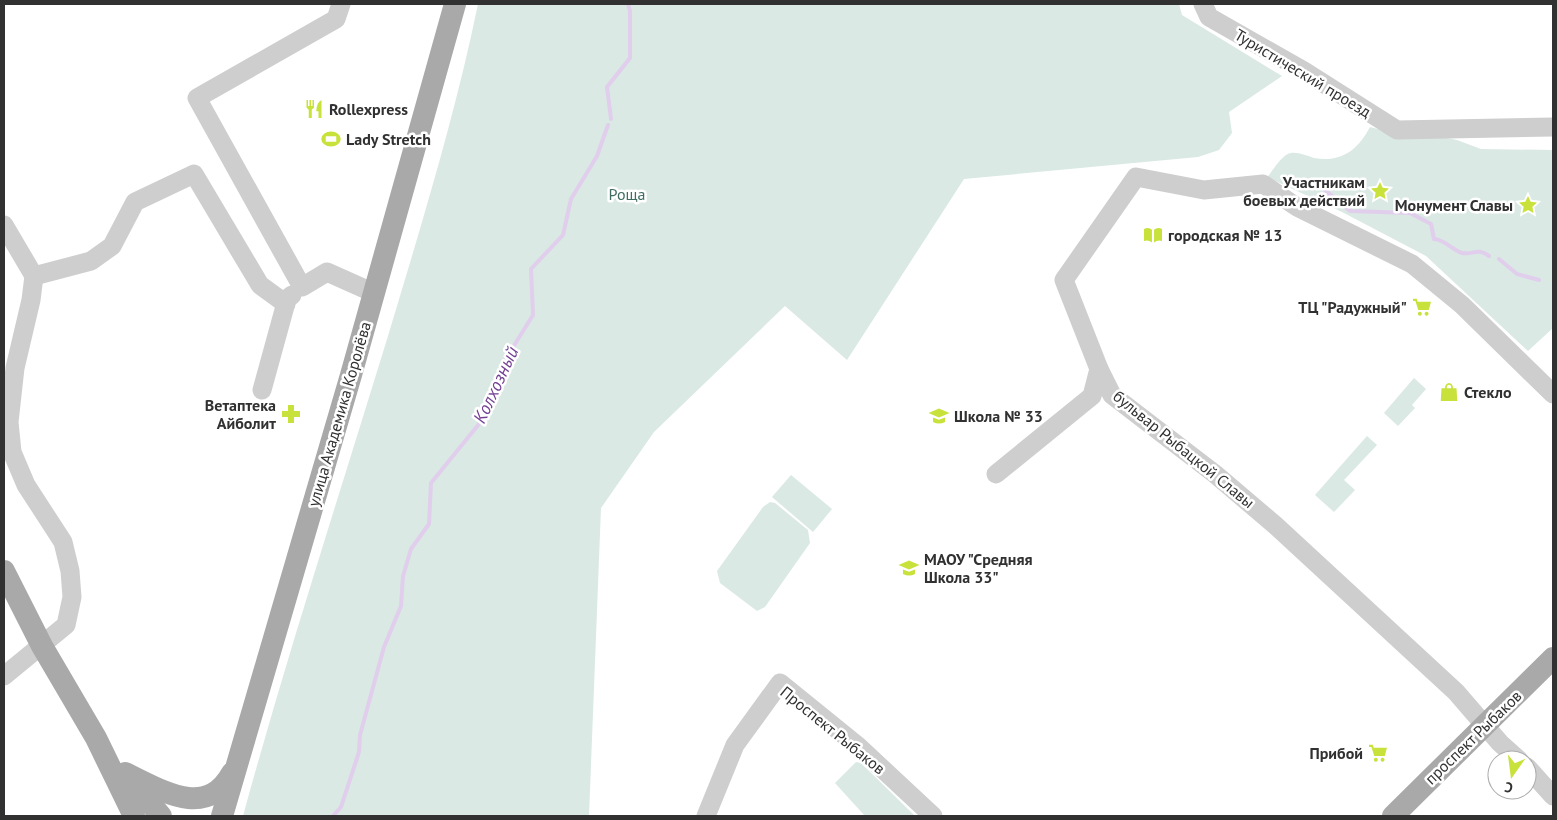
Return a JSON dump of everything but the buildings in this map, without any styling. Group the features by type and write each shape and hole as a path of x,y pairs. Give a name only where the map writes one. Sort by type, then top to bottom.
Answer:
{"main road":[{"name":"улица Академика Королёва","path":"222,816 374,293 449,6"},
{"path":"4,571 42,646 96,738 134,816"},
{"name":"проспект Рыбаков","path":"1393,816 1553,658"},
{"path":"96,738 161,816"},
{"path":"125,773 174,796 200,798 212,794 226,783 236,765"},
{"path":"125,796 139,816"}],"street":[{"path":"302,287 197,98 336,19 341,4"},
{"name":"Туристический проезд","path":"1203,4 1209,17 1304,71 1397,130 1553,127"},
{"path":"34,276 92,261 112,246 135,202 194,174 260,285 286,304"},
{"name":"бульвар Рыбацкой Славы","path":"1508,750 1456,692 1250,503 1112,394 1099,369 1064,280 1136,177 1204,190 1262,184 1297,207 1412,264 1462,305 1553,394"},
{"path":"4,225 34,276 31,300 15,368 9,422 12,452 26,485 63,542 70,571 72,598 66,625 4,676"},
{"path":"262,390 287,299 302,287 327,272 374,293"},
{"path":"996,474 1092,396 1099,369"},
{"name":"Проспект Рыбаков","path":"706,816 734,744 780,683 859,747 933,816"},
{"path":"1537,778 1553,796"}],"green space":[{"name":"Роща","path":"478,4 1179,4 1182,15 1282,76 1229,112 1232,133 1219,150 1198,157 964,179 847,360 785,306 654,432 601,508 589,816 243,816 295,636 425,212 459,88"},
{"path":"1370,127 1412,138 1437,136 1457,140 1481,149 1553,150 1553,328 1528,351 1426,256 1342,212 1267,177 1281,159 1291,153 1324,159 1348,153 1360,142"},
{"path":"1414,378 1426,389 1412,405 1415,408 1398,426 1384,413"},
{"path":"1367,436 1377,445 1344,480 1355,490 1334,512 1315,495"},
{"path":"791,475 832,509 813,532 772,497"},
{"path":"770,502 775,503 808,530 810,543 765,607 757,611 720,583 717,571 763,507"},
{"path":"856,762 861,763 915,816 865,816 835,783"}],"waterway":[{"name":"Колхозный","path":"611,119 607,87 630,58 630,11 628,4"},
{"name":"Колхозный","path":"333,816 341,807 359,752 360,735 384,647 401,606 403,576 411,549 429,524 431,483 479,424 502,365 533,315 531,269 563,235 571,199 597,156 608,125"},
{"path":"1319,185 1350,211 1410,213 1431,224 1434,239 1438,239 1462,253 1481,252 1489,256"},
{"path":"1499,259 1517,274 1539,280"}],"place":[{"name":"Rollexpress","path":"314,109"},
{"name":"Lady Stretch","path":"331,139"},
{"name":"Участникам боевых действий","path":"1380,191"},
{"name":"Монумент Славы","path":"1528,205"},
{"name":"городская № 13","path":"1153,235"},
{"name":"ТЦ \"Радужный\"","path":"1422,307"},
{"name":"Стекло","path":"1449,392"},
{"name":"Ветаптека Айболит","path":"291,414"},
{"name":"Школа № 33","path":"939,416"},
{"name":"МАОУ \"Средняя Школа 33\"","path":"909,568"},
{"name":"Прибой","path":"1378,753"}]}
